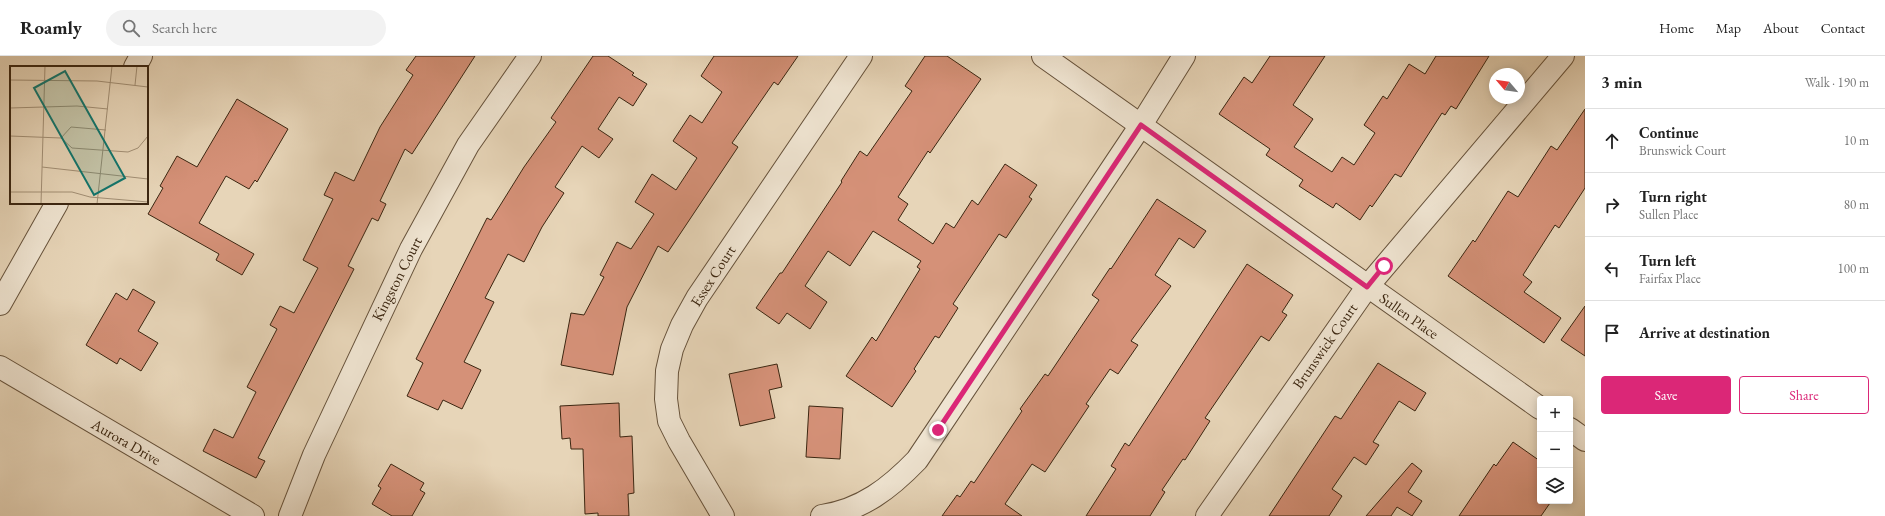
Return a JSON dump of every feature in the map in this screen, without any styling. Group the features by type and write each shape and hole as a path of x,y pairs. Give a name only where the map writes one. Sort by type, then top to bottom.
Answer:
{"street":[{"path":"136,66 141,56"},
{"name":"Kingston Court","path":"290,516 314,455 411,249 468,145 530,56"},
{"name":"Essex Court","path":"723,516 696,472 670,421 666,399 667,371 672,349 682,325 697,298 861,56"},
{"name":"Sullen Place","path":"1043,56 1367,287 1537,406"},
{"path":"822,516 840,513 867,502 897,481 917,460 1141,125 1184,56"},
{"name":"Brunswick Court","path":"1207,516 1367,287 1563,56"},
{"path":"0,304 56,204"},
{"name":"Aurora Drive","path":"0,368 253,516"},
{"path":"1573,431 1585,440"}],"building":[{"path":"416,56 475,56 412,154 405,149 380,201 386,204 378,221 372,218 348,266 354,269 258,458 265,461 256,478 203,451 214,429 233,438 256,392 247,387 277,329 270,325 280,306 294,313 318,268 303,260 333,199 324,195 335,172 354,181 380,127 413,75 406,70"},
{"path":"593,56 608,56 634,73 632,75 647,84 633,106 619,97 598,129 613,139 599,158 582,146 555,187 564,193 542,227 524,262 508,254 485,298 494,302 464,362 481,370 462,409 443,400 438,410 407,396 423,363 416,359 487,218 491,220 524,167 556,122 551,118"},
{"path":"714,56 798,56 778,85 774,82 732,143 738,147 668,252 658,246 627,307 613,375 561,365 571,313 584,315 604,277 600,275 617,242 631,249 654,214 635,202 652,174 676,190 697,158 673,141 690,115 702,123 722,92 701,76"},
{"path":"925,56 947,56 981,79 930,153 928,151 898,197 908,204 898,220 933,244 946,223 954,228 972,200 978,205 1005,164 1037,185 1029,197 1032,199 1006,238 999,234 953,304 958,308 939,338 935,336 914,369 916,371 892,407 846,376 872,337 876,341 920,269 917,267 921,261 873,231 850,266 828,251 805,286 827,302 810,329 787,313 779,324 756,308 780,273 782,273 842,182 841,181 860,151 867,156 912,91 905,86"},
{"path":"1270,56 1325,56 1293,105 1313,119 1294,147 1332,172 1342,157 1354,165 1375,133 1364,125 1383,96 1387,99 1409,64 1425,74 1436,56 1489,56 1456,109 1451,106 1445,115 1442,113 1401,177 1395,174 1372,207 1370,205 1360,220 1336,203 1333,208 1299,186 1303,180 1266,155 1270,149 1219,114 1244,77 1252,83"},
{"path":"237,99 288,129 257,182 255,180 249,189 226,176 199,223 254,254 242,275 216,260 219,254 148,214 163,188 160,186 177,156 197,167"},
{"path":"1585,109 1585,188 1559,228 1555,225 1523,275 1532,282 1524,292 1561,318 1544,343 1448,276 1473,240 1475,242 1508,191 1518,197 1551,146 1557,150"},
{"path":"1157,199 1206,231 1194,248 1179,238 1155,275 1171,286 1131,341 1138,345 1118,374 1110,369 1086,404 1089,406 1045,472 1032,464 1005,504 1022,516 942,516 957,495 960,497 971,481 974,483 1022,411 1020,409 1045,374 1048,376 1099,300 1092,295"},
{"path":"1247,264 1293,295 1282,312 1287,315 1269,341 1261,336 1205,418 1210,421 1185,460 1183,459 1162,490 1165,492 1150,516 1086,516 1116,469 1111,466 1125,443 1129,446"},
{"path":"133,289 155,302 138,331 158,343 141,371 120,358 117,364 86,345 116,293 127,300"},
{"path":"1585,306 1585,356 1561,340"},
{"path":"1378,363 1426,393 1415,411 1399,401 1373,442 1379,445 1366,465 1354,457 1332,489 1342,496 1329,516 1269,516 1335,416 1341,419"},
{"path":"777,364 782,387 769,390 775,418 740,426 729,374"},
{"path":"619,403 620,437 632,436 634,493 628,494 629,516 598,516 598,513 585,514 583,449 571,449 570,438 562,439 560,406"},
{"path":"809,406 843,408 840,459 806,457"},
{"path":"1513,442 1537,459 1537,504 1549,504 1541,516 1459,516 1494,464 1496,466"},
{"path":"1412,463 1422,471 1408,492 1422,501 1412,516 1397,507 1391,516 1366,516"},
{"path":"391,464 424,483 420,490 425,493 412,516 392,516 372,504 381,488 378,486"}],"route":[{"path":"938,430 1141,125 1367,287 1384,266"}]}
